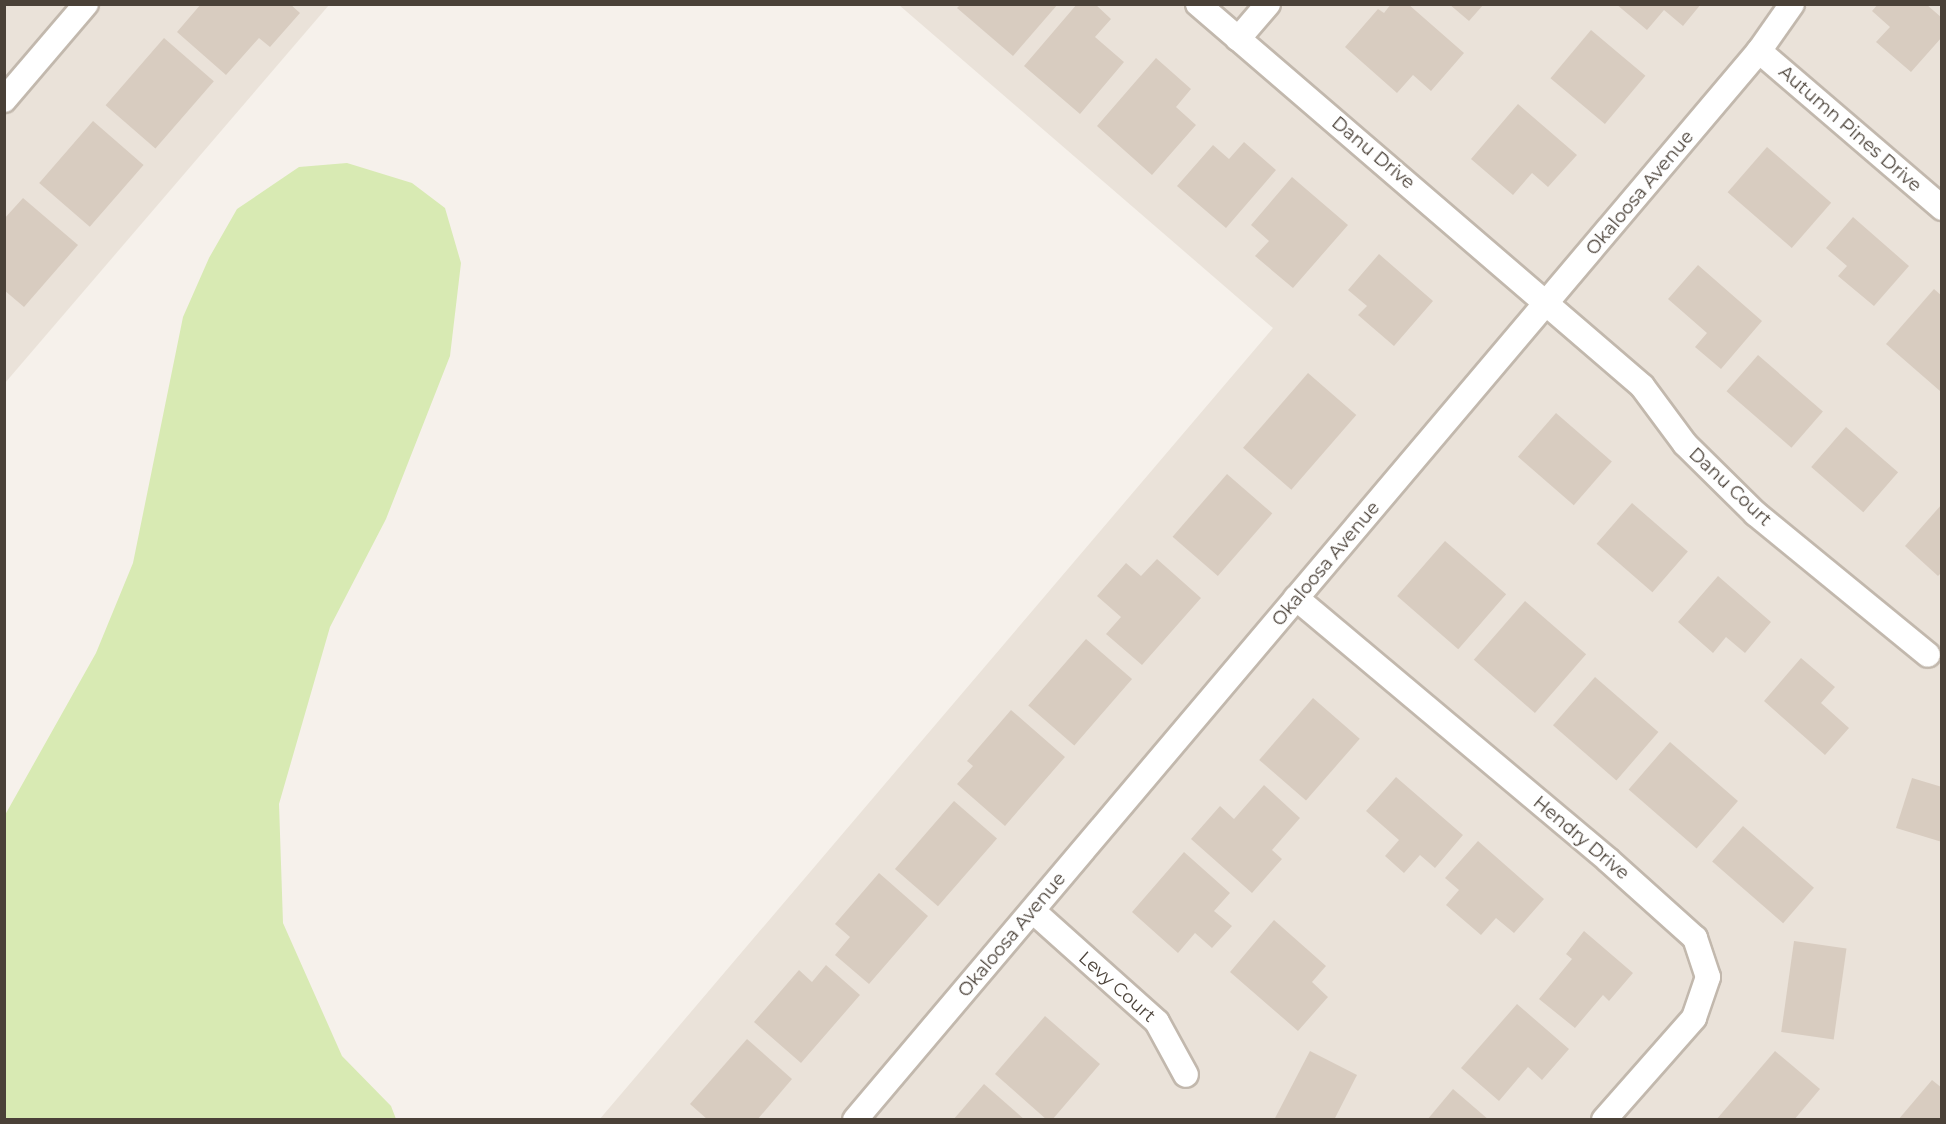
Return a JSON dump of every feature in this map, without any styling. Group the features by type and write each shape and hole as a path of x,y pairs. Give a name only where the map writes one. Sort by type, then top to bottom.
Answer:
{"street":[{"name":"Danu Drive","path":"1198,4 1548,302"},
{"path":"1238,39 1268,4"},
{"name":"Okaloosa Avenue","path":"855,1119 1759,51 1792,4"},
{"path":"4,100 76,8"},
{"name":"Autumn Pines Drive","path":"1759,51 1941,208"},
{"name":"Danu Court","path":"1548,302 1642,386 1685,444 1756,514 1928,655"},
{"name":"Hendry Drive","path":"1296,598 1599,852 1695,938 1708,977 1694,1018 1604,1119"},
{"name":"Levy Court","path":"1033,911 1157,1022 1186,1075"}],"shaded area":[{"path":"5,5 329,5 5,383"},
{"path":"899,5 1941,5 1941,1119 599,1120 1273,328"}],"green space":[{"path":"347,163 412,183 445,208 461,263 450,356 386,519 330,627 279,804 283,923 342,1056 391,1106 396,1119 5,1119 5,815 96,653 133,563 183,317 209,258 237,209 299,167"}],"building":[{"path":"201,4 290,4 300,13 270,47 259,38 226,75 177,32"},
{"path":"961,4 1058,4 1013,56 957,8"},
{"path":"1077,4 1095,4 1111,19 1095,37 1124,62 1080,114 1024,66"},
{"path":"1391,4 1408,4 1464,53 1431,91 1413,75 1397,93 1345,47 1378,9 1384,13"},
{"path":"1449,4 1484,4 1469,21"},
{"path":"1616,4 1701,4 1683,26 1664,10 1647,30"},
{"path":"1878,4 1926,4 1942,18 1942,37 1911,72 1876,42 1890,27 1872,11"},
{"path":"1591,30 1645,76 1605,124 1551,78"},
{"path":"164,38 214,81 155,148 106,105"},
{"path":"1156,58 1191,89 1176,107 1196,125 1152,175 1097,126"},
{"path":"1518,104 1577,155 1548,187 1532,173 1513,195 1471,159"},
{"path":"93,121 144,165 90,227 39,183"},
{"path":"1244,142 1276,170 1226,228 1177,186 1213,145 1229,159"},
{"path":"1767,147 1831,203 1792,248 1728,192"},
{"path":"1292,177 1348,225 1293,288 1255,256 1269,241 1251,225"},
{"path":"23,198 78,245 24,307 4,290 4,219"},
{"path":"1853,217 1909,266 1874,306 1838,276 1847,266 1826,248"},
{"path":"1379,254 1433,301 1394,346 1358,315 1367,306 1348,290"},
{"path":"1698,265 1762,321 1721,369 1695,347 1707,333 1668,299"},
{"path":"1934,289 1942,296 1940,391 1886,344"},
{"path":"1758,355 1823,411 1791,448 1727,391"},
{"path":"1308,373 1356,415 1291,490 1243,448"},
{"path":"1556,413 1612,462 1574,505 1518,457"},
{"path":"1846,427 1898,472 1863,512 1811,467"},
{"path":"1227,474 1272,513 1218,576 1173,537"},
{"path":"1632,503 1688,552 1652,592 1597,544"},
{"path":"1942,504 1942,572 1938,576 1905,546"},
{"path":"1445,541 1506,594 1458,649 1397,596"},
{"path":"1157,559 1201,598 1142,665 1106,634 1121,617 1097,596 1126,563 1141,576"},
{"path":"1718,576 1771,622 1745,653 1726,637 1713,653 1678,622"},
{"path":"1525,601 1586,654 1535,713 1474,660"},
{"path":"1086,639 1132,679 1074,745 1028,705"},
{"path":"1801,658 1835,687 1821,703 1849,728 1825,755 1764,701"},
{"path":"1595,677 1658,732 1616,780 1553,725"},
{"path":"1313,698 1360,739 1306,801 1259,760"},
{"path":"1011,710 1065,757 1005,826 957,784 973,766 967,761"},
{"path":"1670,742 1738,801 1697,849 1629,790"},
{"path":"1396,777 1463,835 1435,868 1420,855 1404,873 1385,856 1399,840 1366,811"},
{"path":"1912,778 1942,787 1942,842 1896,828"},
{"path":"1264,785 1300,818 1272,850 1282,859 1252,893 1191,839 1220,806 1234,819"},
{"path":"954,801 997,838 938,906 895,869"},
{"path":"1743,826 1814,888 1783,923 1712,861"},
{"path":"1478,841 1544,899 1514,933 1496,918 1481,935 1446,905 1459,890 1445,878"},
{"path":"1184,852 1230,893 1214,911 1232,926 1212,948 1195,933 1178,953 1132,912"},
{"path":"879,873 928,916 869,984 835,955 850,937 835,924"},
{"path":"1274,920 1326,966 1312,982 1328,997 1298,1031 1230,972"},
{"path":"1584,931 1633,973 1609,1001 1603,995 1575,1028 1539,999 1572,959 1566,954"},
{"path":"1794,941 1846,948 1834,1039 1781,1032"},
{"path":"826,965 860,995 801,1063 754,1022 799,970 812,982"},
{"path":"1517,1004 1569,1049 1542,1080 1528,1067 1499,1101 1461,1068"},
{"path":"1045,1016 1100,1064 1052,1120 1047,1120 995,1074"},
{"path":"747,1039 792,1079 757,1120 708,1120 690,1104"},
{"path":"1310,1051 1357,1075 1334,1120 1274,1120"},
{"path":"1775,1051 1820,1089 1794,1120 1716,1120"},
{"path":"1932,1080 1942,1088 1942,1120 1898,1120"},
{"path":"984,1084 1025,1120 953,1120"},
{"path":"1453,1089 1489,1120 1427,1120"}]}
